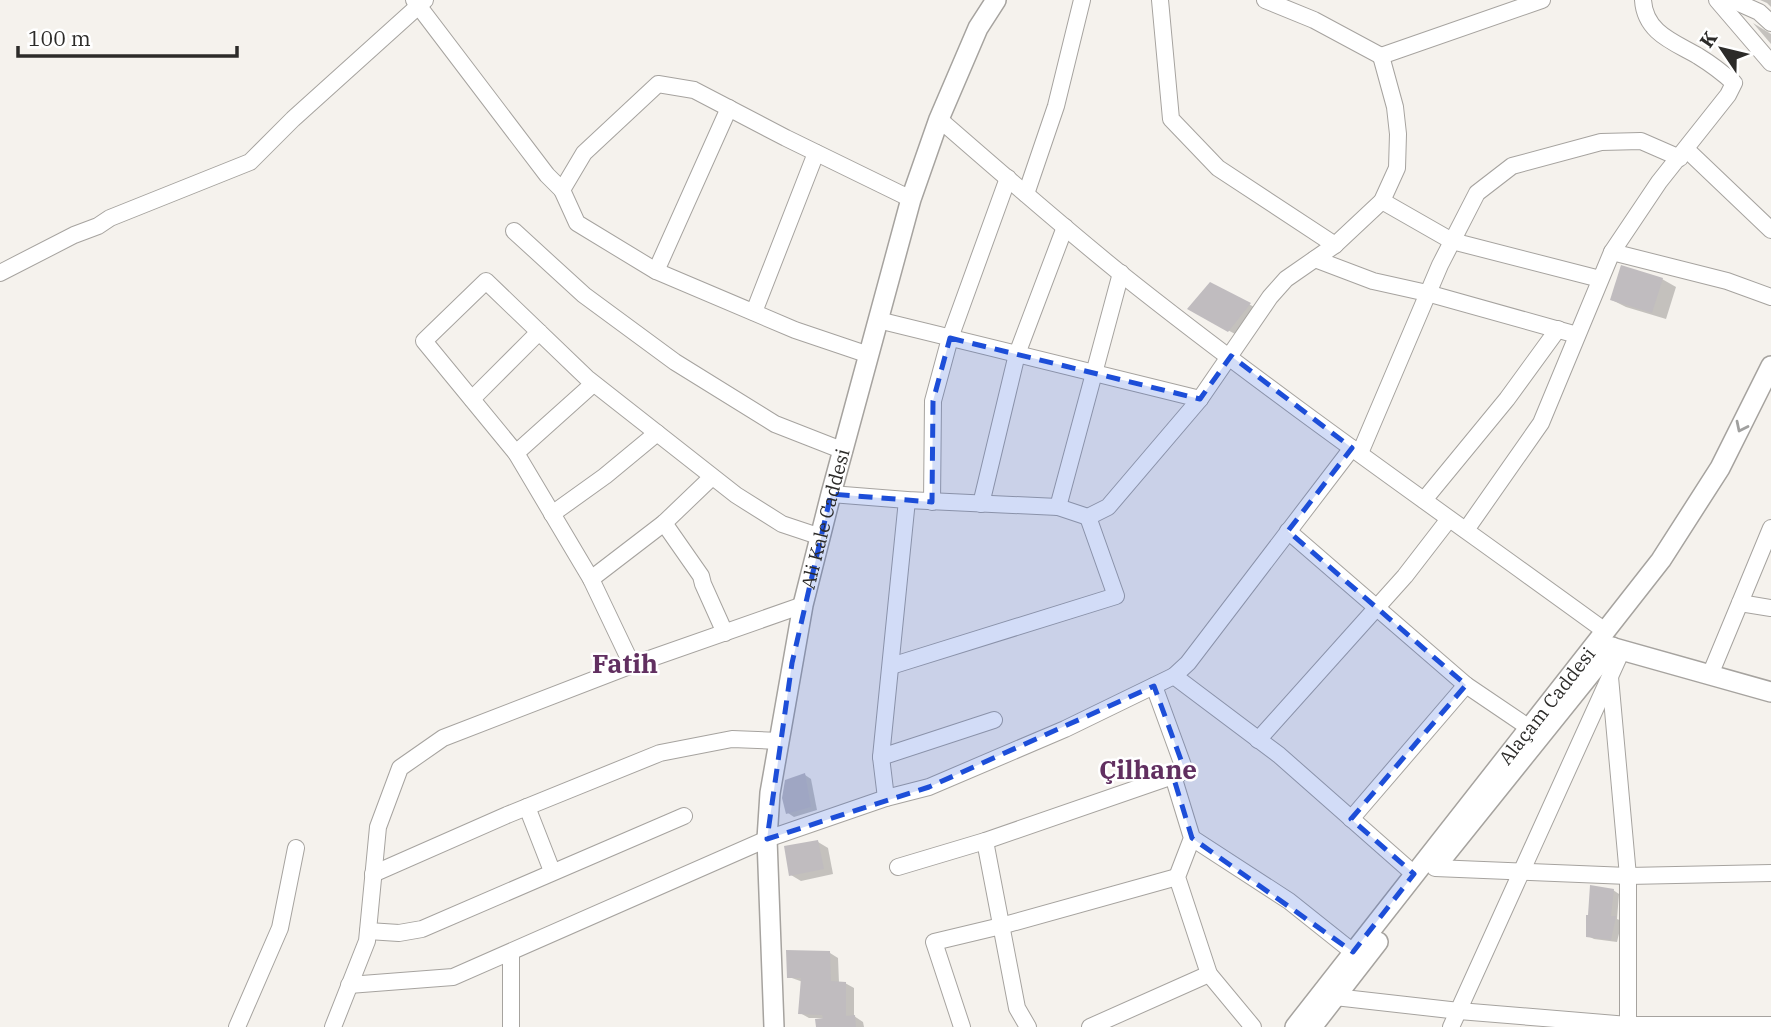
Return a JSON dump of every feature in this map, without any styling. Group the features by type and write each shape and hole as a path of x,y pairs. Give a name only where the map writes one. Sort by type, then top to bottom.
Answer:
{"main road":[{"name":"Ali Kale Caddesi","path":"978,28 981,0"},
{"name":"Ali Kale Caddesi","path":"774,1027 767,839 779,741 803,606 911,199 939,119 978,28 996,0"},
{"name":"Alaçam Caddesi","path":"1312,1027 1609,643 1726,458 1771,366"},
{"name":"Alaçam Caddesi","path":"1294,1027 1528,727 1609,643"},
{"path":"1609,643 1710,676 1771,692"}],"street":[{"path":"1026,194 1056,106 1082,0"},
{"path":"1160,0 1171,118 1218,168 1335,245"},
{"path":"831,494 932,502 1058,507 1088,517 1108,507 1200,399 1270,297 1286,279 1335,245 1382,201 1397,168 1398,134 1395,107 1381,56 1314,20 1265,0"},
{"path":"1488,0 1491,17"},
{"path":"1381,56 1542,0"},
{"path":"1466,530 1541,422 1612,251 1659,182 1728,95 1734,83 1714,66 1657,32 1647,18 1643,0"},
{"path":"1717,0 1771,63"},
{"path":"1732,0 1759,12 1771,23"},
{"path":"0,273 110,218 250,162 419,2 547,175 562,190 577,223 656,271 795,330 869,355"},
{"path":"562,190 584,153 658,85 694,90 911,199"},
{"path":"656,271 729,108"},
{"path":"939,119 1121,273 1356,451 1466,530 1609,643 1628,876 1628,1026"},
{"path":"349,985 453,977 767,839 886,798 929,787 1065,729 1174,676 1188,663 1288,531 1356,451 1427,293 1477,193 1512,166 1601,142 1641,141 1683,154 1771,230"},
{"path":"754,312 816,153"},
{"path":"932,502 933,401 950,338 1008,178"},
{"path":"1382,201 1452,241 1600,279"},
{"path":"981,504 1017,354 1065,227"},
{"path":"514,231 584,295 675,362 775,424 844,451"},
{"path":"1612,251 1727,281 1771,297"},
{"path":"1315,259 1373,281 1427,293 1577,335"},
{"path":"1058,507 1121,273"},
{"path":"632,665 591,579 516,453 424,341 486,281 593,384 712,477 782,524 821,537"},
{"path":"878,320 1200,399"},
{"path":"1424,500 1507,399 1558,329"},
{"path":"472,400 539,332"},
{"path":"516,453 593,384"},
{"path":"552,514 605,476 657,433"},
{"path":"591,579 664,523 712,477"},
{"path":"886,798 881,757 907,500"},
{"path":"891,666 1116,596 1088,517"},
{"path":"1258,740 1405,576 1449,519"},
{"path":"664,523 701,576 725,632"},
{"path":"1288,531 1466,685 1528,727"},
{"path":"1710,676 1769,536"},
{"path":"1740,603 1771,608"},
{"path":"333,1027 367,941 378,827 400,768 443,738 632,665 803,606"},
{"path":"1174,676 1258,740 1414,874"},
{"path":"1451,1027 1610,676"},
{"path":"1351,819 1466,685"},
{"path":"898,867 985,841 1185,771 1154,686"},
{"path":"881,757 994,720"},
{"path":"373,874 660,753 733,739 779,741"},
{"path":"1173,776 1192,838 1177,877 1209,974 1253,1027"},
{"path":"527,807 552,871"},
{"path":"368,930 399,933 422,929 684,816"},
{"path":"1192,838 1289,901 1353,952"},
{"path":"985,841 1017,1008 1028,1027"},
{"path":"237,1027 280,928 296,848"},
{"path":"1436,868 1628,876 1771,873"},
{"path":"962,1027 934,942 1002,926 1177,877"},
{"path":"511,953 511,1027"},
{"path":"1090,1027 1209,974"},
{"path":"1335,997 1628,1026 1771,1025"}],"highlighted area":[{"path":"950,338 1200,399 1231,356 1352,448 1288,531 1466,685 1351,819 1414,874 1353,952 1192,838 1173,776 1185,771 1154,686 929,787 767,839 792,663 831,494 932,502 933,401"}],"building":[{"path":"1621,265 1663,278 1652,313 1610,300"},
{"path":"1210,282 1251,303 1228,332 1187,309"},
{"path":"805,773 811,807 786,814 782,798 785,780"},
{"path":"818,840 824,869 789,876 784,846"},
{"path":"1590,885 1614,889 1611,916 1616,916 1611,940 1586,937"},
{"path":"786,950 830,951 831,981 846,982 846,1016 855,1015 856,1027 816,1027 815,1019 823,1018 822,1015 798,1014 801,978 787,978"}],"district":[{"name":"Fatih","path":"625,663"},
{"name":"Çilhane","path":"1148,769"}]}
